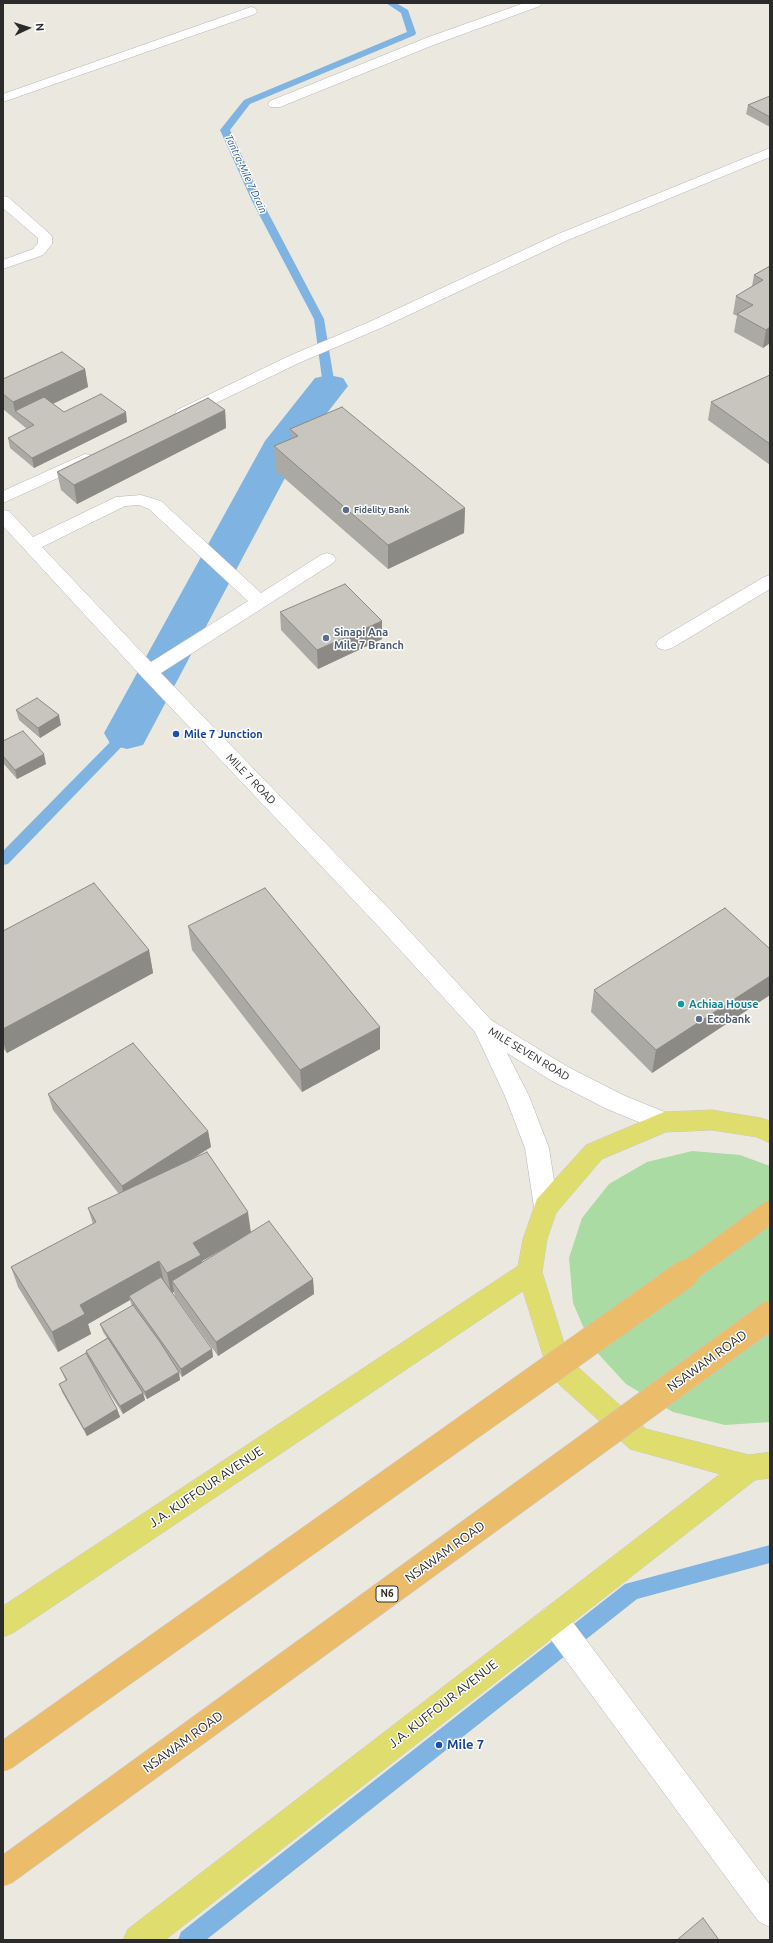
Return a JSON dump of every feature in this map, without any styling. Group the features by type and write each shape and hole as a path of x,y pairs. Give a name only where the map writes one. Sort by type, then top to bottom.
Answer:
{"highway":[{"path":"3,1757 688,1272 770,1212"},
{"name":"NSAWAM ROAD","path":"3,1872 770,1315"}],"main road":[{"path":"759,1466 639,1440 558,1366 530,1272 535,1239 546,1207 594,1152 664,1122 712,1120 767,1127"},
{"name":"J.A. KUFFOUR AVENUE","path":"3,1622 530,1272"},
{"name":"J.A. KUFFOUR AVENUE","path":"139,1940 553,1619 759,1466"}],"street":[{"path":"275,104 431,40 536,3"},
{"path":"3,98 251,11"},
{"path":"167,420 295,359 376,324 563,237 770,152"},
{"path":"3,200 45,238 45,244 38,252 3,265"},
{"path":"3,498 96,454"},
{"path":"31,545 122,501 141,500 155,505 260,602"},
{"name":"MILE 7 ROAD","path":"3,515 149,672 387,921 483,1026"},
{"path":"149,672 327,559"},
{"path":"665,644 770,581"},
{"name":"MILE SEVEN ROAD","path":"483,1026 560,1074 615,1102 664,1122"},
{"name":"MILE SEVEN ROAD","path":"483,1026 517,1096 537,1148 546,1207"},
{"path":"553,1619 770,1911"}],"green space":[{"path":"692,1151 740,1155 770,1166 770,1422 725,1425 673,1412 626,1384 592,1347 573,1303 569,1258 582,1218 609,1184 647,1162"}],"building":[{"path":"770,96 770,117 748,105"},
{"path":"770,266 770,327 766,330 737,314 753,305 736,296 763,280 754,275"},
{"path":"62,352 85,369 13,402 3,394 3,379"},
{"path":"770,375 770,444 711,402"},
{"path":"101,394 126,412 32,458 8,438 34,425 15,411 44,397 64,412"},
{"path":"208,398 225,410 74,485 57,472"},
{"path":"342,407 465,508 388,545 274,446 298,436 290,429"},
{"path":"345,584 382,621 317,650 280,612"},
{"path":"37,698 59,715 38,728 16,710"},
{"path":"23,731 44,754 15,770 3,756 3,741"},
{"path":"94,883 149,950 3,1029 3,931"},
{"path":"265,888 380,1027 300,1070 188,926"},
{"name":"Achiaa House","path":"725,908 770,949 770,976 656,1050 594,990"},
{"path":"133,1043 208,1131 122,1186 48,1094"},
{"path":"207,1152 248,1212 193,1243 201,1255 167,1273 159,1261 80,1305 85,1314 52,1332 11,1267 96,1222 88,1208"},
{"path":"269,1221 313,1279 216,1342 172,1281"},
{"path":"161,1277 212,1349 181,1369 129,1296"},
{"path":"133,1305 160,1342 179,1372 145,1392 100,1324"},
{"path":"108,1338 143,1393 120,1406 86,1351"},
{"path":"86,1353 117,1409 84,1429 59,1384 67,1380 60,1368"},
{"path":"703,1918 719,1940 677,1940"}],"waterway":[{"name":"Tantra-Mile 7 Drain","path":"329,386 319,319 257,201 225,130 247,102 412,33 405,12 390,3"},
{"path":"127,733 285,441 329,386"},
{"path":"3,860 127,733"},
{"path":"189,1940 632,1591 770,1554"}],"place":[{"name":"Fidelity Bank","path":"346,510"},
{"name":"Sinapi Ana Mile 7 Branch","path":"326,638"},
{"name":"Mile 7 Junction","path":"176,734"},
{"name":"Achiaa House","path":"681,1004"},
{"name":"Ecobank","path":"699,1019"},
{"name":"Mile 7","path":"439,1745"}]}
